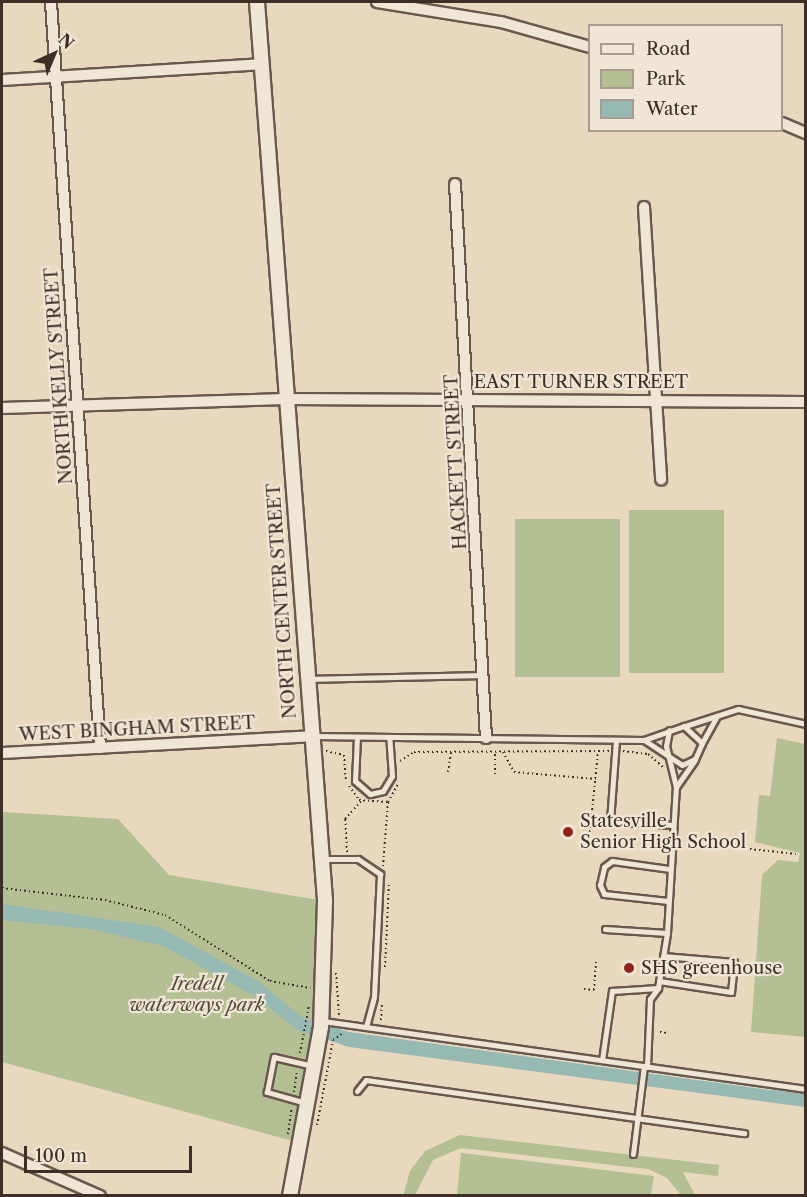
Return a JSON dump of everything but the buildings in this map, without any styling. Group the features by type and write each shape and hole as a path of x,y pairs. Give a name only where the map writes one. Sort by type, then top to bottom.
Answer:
{"main road":[{"name":"NORTH CENTER STREET","path":"257,2 321,859 326,964 322,1021 290,1196"}],"street":[{"name":"NORTH KELLY STREET","path":"51,2 100,748"},
{"path":"377,2 501,22 588,46"},
{"path":"2,80 55,79 260,64"},
{"path":"783,123 806,133"},
{"name":"HACKETT STREET","path":"455,184 469,398 486,738"},
{"path":"644,207 659,399 661,479"},
{"name":"EAST TURNER STREET","path":"2,408 285,399 659,399 806,402"},
{"name":"WEST BINGHAM STREET","path":"2,753 311,736"},
{"path":"2,1153 85,1193 100,1196"}],"lane":[{"path":"306,679 483,675"},
{"path":"311,736 644,740 717,716 752,709 806,724"},
{"path":"676,787 695,759 717,716"},
{"path":"684,726 702,743"},
{"path":"633,1154 645,1066 650,999 659,985 667,933 676,787 667,757 669,730"},
{"path":"357,737 355,781 370,794 383,791 392,776 389,737"},
{"path":"616,740 610,821 673,825"},
{"path":"644,740 682,765 695,759"},
{"path":"321,859 358,859 380,874 375,997 366,1027"},
{"path":"668,901 604,894 600,885 604,867 612,861 670,869"},
{"path":"605,929 667,933"},
{"path":"602,1060 612,991 618,986 659,985 731,992 734,962 663,956"},
{"path":"322,1021 806,1089"},
{"path":"308,1104 267,1092 274,1057 315,1066"},
{"path":"357,1091 366,1080 744,1133"}],"path":[{"path":"589,842 598,751"},
{"path":"399,770 404,754 615,751 648,753 666,776"},
{"path":"448,772 450,752"},
{"path":"495,752 495,774"},
{"path":"503,752 514,772 596,779"},
{"path":"388,802 399,778"},
{"path":"347,854 345,819 361,801"},
{"path":"750,849 796,854"},
{"path":"2,888 105,900 165,915 270,981 310,988"},
{"path":"584,989 594,990 596,960"},
{"path":"336,964 338,1014 344,1019"},
{"path":"660,1032 669,1033"}],"green space":[{"path":"629,510 724,510 724,673 629,673"},
{"path":"515,519 620,519 620,677 515,677"},
{"path":"777,738 805,744 805,1037 751,1032 762,875 778,860 798,862 800,853 755,842 759,795 770,796"},
{"name":"Iredell waterways park","path":"2,812 118,819 169,875 325,901 300,1143 2,1062"},
{"path":"460,1135 719,1165 718,1176 683,1172 695,1195 681,1195 667,1178 648,1169 461,1148 433,1160 415,1195 403,1196 410,1171 425,1151"},
{"path":"461,1153 654,1176 651,1195 457,1195"}],"water":[{"path":"2,904 159,927 258,981 303,1018 349,1032 805,1095 805,1107 349,1047 297,1030 256,997 163,946 90,929 2,920"}],"waterway":[{"path":"772,1091 806,1095"}],"place":[{"name":"Statesville Senior High School","path":"568,832"},
{"name":"SHS greenhouse","path":"629,968"}]}
